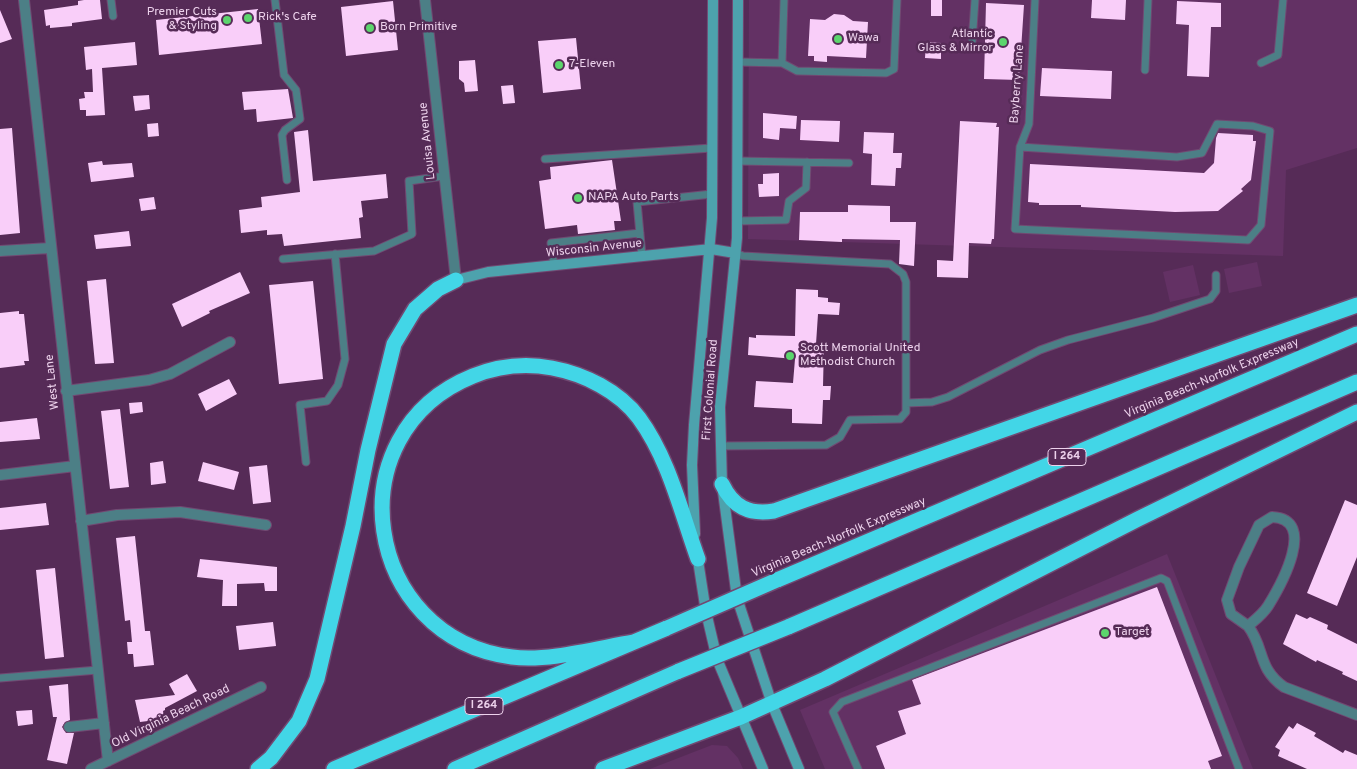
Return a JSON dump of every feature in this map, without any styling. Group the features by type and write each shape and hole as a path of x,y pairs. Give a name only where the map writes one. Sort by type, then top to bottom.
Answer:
{"highway":[{"path":"258,769 271,758 299,721 317,679 353,526 368,450 394,344 416,310 438,289 456,280"},
{"path":"722,484 735,504 742,508 762,513 774,511 1357,305"},
{"name":"Virginia Beach-Norfolk Expressway","path":"334,769 1357,334"},
{"path":"634,642 542,657 514,658 474,648 452,636 422,613 404,589 390,562 381,520 384,477 394,450 411,422 426,404 441,393 461,381 501,368 545,366 588,379 612,393 629,407 652,439 666,469 698,559"},
{"path":"455,769 679,671 788,627 1357,382"},
{"path":"603,769 772,704 1357,412"}],"main road":[{"name":"First Colonial Road","path":"713,0 710,249 692,465 693,519 710,635 717,659 763,769"},
{"name":"First Colonial Road","path":"738,0 737,221 720,407 722,484 737,598 772,704 799,769"},
{"name":"Wisconsin Avenue","path":"456,280 488,272 710,249 735,253"}],"street":[{"name":"West Lane","path":"24,0 108,761"},
{"name":"Louisa Avenue","path":"425,0 456,280"},
{"path":"0,251 50,248"},
{"path":"66,391 149,380 170,374 230,342"},
{"path":"0,475 75,466"},
{"path":"81,521 117,515 180,512 266,525"},
{"path":"1248,626 1267,608 1283,576 1293,548 1296,535 1294,528 1288,520 1280,517 1272,517 1259,525 1239,567 1228,600 1230,614 1248,626 1267,671 1274,680 1284,687 1357,715"},
{"name":"Old Virginia Beach Road","path":"91,769 261,687"},
{"path":"69,727 104,723"}],"lane":[{"path":"111,0 113,16"},
{"path":"275,0 284,74 296,90 300,119 285,130 282,135 287,180"},
{"path":"782,63 784,0"},
{"path":"738,62 782,63 797,71 886,74 894,69 897,0"},
{"path":"972,43 975,0"},
{"name":"Bayberry Lane","path":"1020,147 1177,157 1202,152 1217,124 1253,126 1270,131 1261,225 1248,240 1016,229 1020,147 1029,124 1035,0"},
{"path":"1145,70 1148,0"},
{"path":"1261,63 1278,55 1283,0"},
{"path":"545,159 712,148"},
{"path":"737,161 849,163"},
{"path":"737,221 786,220 789,201 806,188 807,162"},
{"path":"283,259 374,251 412,234 409,181 444,176"},
{"path":"642,256 637,202 712,194"},
{"path":"554,266 551,243 640,233"},
{"path":"720,446 826,445 840,437 850,420 900,419 904,416 906,403 906,282 898,268 890,264 743,256 735,253"},
{"path":"306,462 300,405 328,401 338,385 345,359 335,254"},
{"path":"906,403 932,402 948,397 1040,350 1068,340 1153,318 1210,299 1216,291 1216,275"},
{"path":"858,769 833,712 842,702 1161,578 1167,581 1239,769"},
{"path":"0,678 98,670"}],"shaded area":[{"path":"749,0 1357,0 1357,148 1286,170 1283,256 748,239"},
{"path":"1257,262 1262,286 1229,293 1224,269"},
{"path":"1193,265 1200,295 1170,302 1163,272"},
{"name":"Target","path":"1167,554 1253,769 825,769 800,710"},
{"path":"712,745 727,746 738,758 743,769 650,769"}],"building":[{"path":"100,0 102,19 72,23 72,26 50,28 50,25 46,26 44,10 78,5 78,1"},
{"path":"931,0 942,0 942,16 931,16"},
{"path":"1092,0 1126,0 1125,20 1091,18"},
{"name":"Born Primitive","path":"393,1 398,50 346,56 341,7"},
{"path":"1177,1 1221,3 1221,27 1211,27 1209,77 1187,76 1189,25 1176,24"},
{"name":"Atlantic Glass & Mirror","path":"986,3 1024,5 1019,80 984,79"},
{"path":"258,9 262,44 159,55 156,20"},
{"path":"0,10 12,39 0,43"},
{"name":"Wawa","path":"834,14 844,15 853,21 868,22 866,58 827,56 827,62 814,61 814,56 808,56 810,19 825,20"},
{"name":"7-Eleven","path":"576,38 581,89 543,93 538,41"},
{"path":"135,42 137,65 102,68 105,115 86,116 86,110 80,110 79,99 85,98 84,92 93,92 92,69 86,70 84,47"},
{"path":"926,42 941,43 941,59 925,58"},
{"path":"475,60 478,91 465,92 464,83 459,79 459,61"},
{"path":"1042,68 1112,71 1111,99 1040,96"},
{"path":"513,85 515,103 503,104 501,86"},
{"path":"288,89 293,118 257,122 256,109 244,110 242,92"},
{"path":"149,95 150,109 135,111 133,96"},
{"path":"763,113 797,116 796,129 780,128 779,140 763,138"},
{"path":"801,120 840,121 839,142 800,140"},
{"path":"960,121 997,123 996,127 999,127 994,239 992,239 991,244 969,243 968,278 937,277 937,260 953,261"},
{"path":"158,123 159,136 148,137 147,124"},
{"path":"12,128 20,233 0,235 0,129"},
{"path":"308,130 313,181 386,174 388,198 361,201 363,217 359,218 361,238 284,246 282,234 267,235 267,230 241,233 239,210 262,207 261,197 300,192 294,132"},
{"path":"864,132 894,133 893,153 902,153 901,168 896,168 895,186 871,185 872,154 863,153"},
{"path":"1218,133 1253,135 1253,141 1256,141 1251,180 1241,189 1243,191 1218,211 1175,212 1081,207 1081,205 1039,205 1039,203 1028,202 1030,164 1204,173 1214,163"},
{"path":"612,160 621,221 614,221 615,230 578,234 577,225 545,229 539,181 551,179 550,167"},
{"path":"102,161 103,165 132,163 134,177 91,182 88,163"},
{"path":"779,173 779,196 759,197 758,184 763,184 763,174"},
{"path":"154,197 156,209 141,211 139,199"},
{"path":"848,205 890,206 890,222 916,222 914,266 899,264 900,240 842,239 842,242 799,240 800,212 848,212"},
{"path":"129,231 131,246 96,249 94,235"},
{"path":"240,272 250,293 209,311 210,313 182,327 172,304"},
{"path":"106,279 114,363 95,364 87,281"},
{"path":"313,281 323,379 279,384 269,285"},
{"name":"Scott Memorial United Methodist Church","path":"796,289 818,290 818,297 828,298 828,302 840,303 839,315 818,314 816,344 824,344 823,386 831,386 830,400 823,400 822,424 792,423 792,409 754,407 756,381 793,383 795,359 748,355 749,337 756,338 756,335 795,336"},
{"path":"19,311 19,314 24,314 29,361 24,361 25,365 0,368 0,313"},
{"path":"229,379 237,394 206,411 198,394"},
{"path":"142,402 143,412 130,414 129,403"},
{"path":"120,409 129,487 110,489 101,411"},
{"path":"37,418 40,439 0,442 0,422"},
{"path":"163,461 166,483 151,485 150,463"},
{"path":"203,462 239,472 234,490 198,481"},
{"path":"267,465 271,502 253,504 249,467"},
{"path":"1345,500 1357,505 1357,557 1337,606 1307,593"},
{"path":"46,503 49,525 0,530 0,508"},
{"path":"135,536 145,631 150,631 154,665 134,667 133,654 128,654 127,642 132,642 130,620 125,621 116,538"},
{"path":"200,559 277,567 277,591 265,591 264,583 237,584 237,606 222,606 223,580 197,577"},
{"path":"55,568 64,657 45,659 36,570"},
{"name":"Target","path":"1157,587 1222,756 1208,761 1211,769 885,769 876,746 906,734 898,711 921,704 912,680"},
{"path":"1296,614 1307,619 1310,617 1328,625 1327,629 1357,644 1357,681 1342,674 1343,672 1317,660 1316,662 1283,644"},
{"path":"273,622 276,646 239,650 236,626"},
{"path":"187,674 197,691 165,708 163,711 164,719 140,722 135,700 175,695 169,684"},
{"path":"68,684 70,720 65,722 62,727 66,733 74,733 67,764 47,760 57,717 53,717 49,686"},
{"path":"32,710 33,724 18,726 16,711"},
{"path":"1297,723 1316,733 1314,736 1343,753 1345,750 1357,755 1357,769 1307,769 1278,756 1280,750 1275,747 1289,726 1293,729"}],"place":[{"name":"Rick's Cafe","path":"248,18"},
{"name":"Premier Cuts & Styling","path":"227,20"},
{"name":"Born Primitive","path":"370,28"},
{"name":"Wawa","path":"838,39"},
{"name":"Atlantic Glass & Mirror","path":"1003,42"},
{"name":"7-Eleven","path":"559,65"},
{"name":"NAPA Auto Parts","path":"578,198"},
{"name":"Scott Memorial United Methodist Church","path":"790,356"},
{"name":"Target","path":"1105,633"}]}
